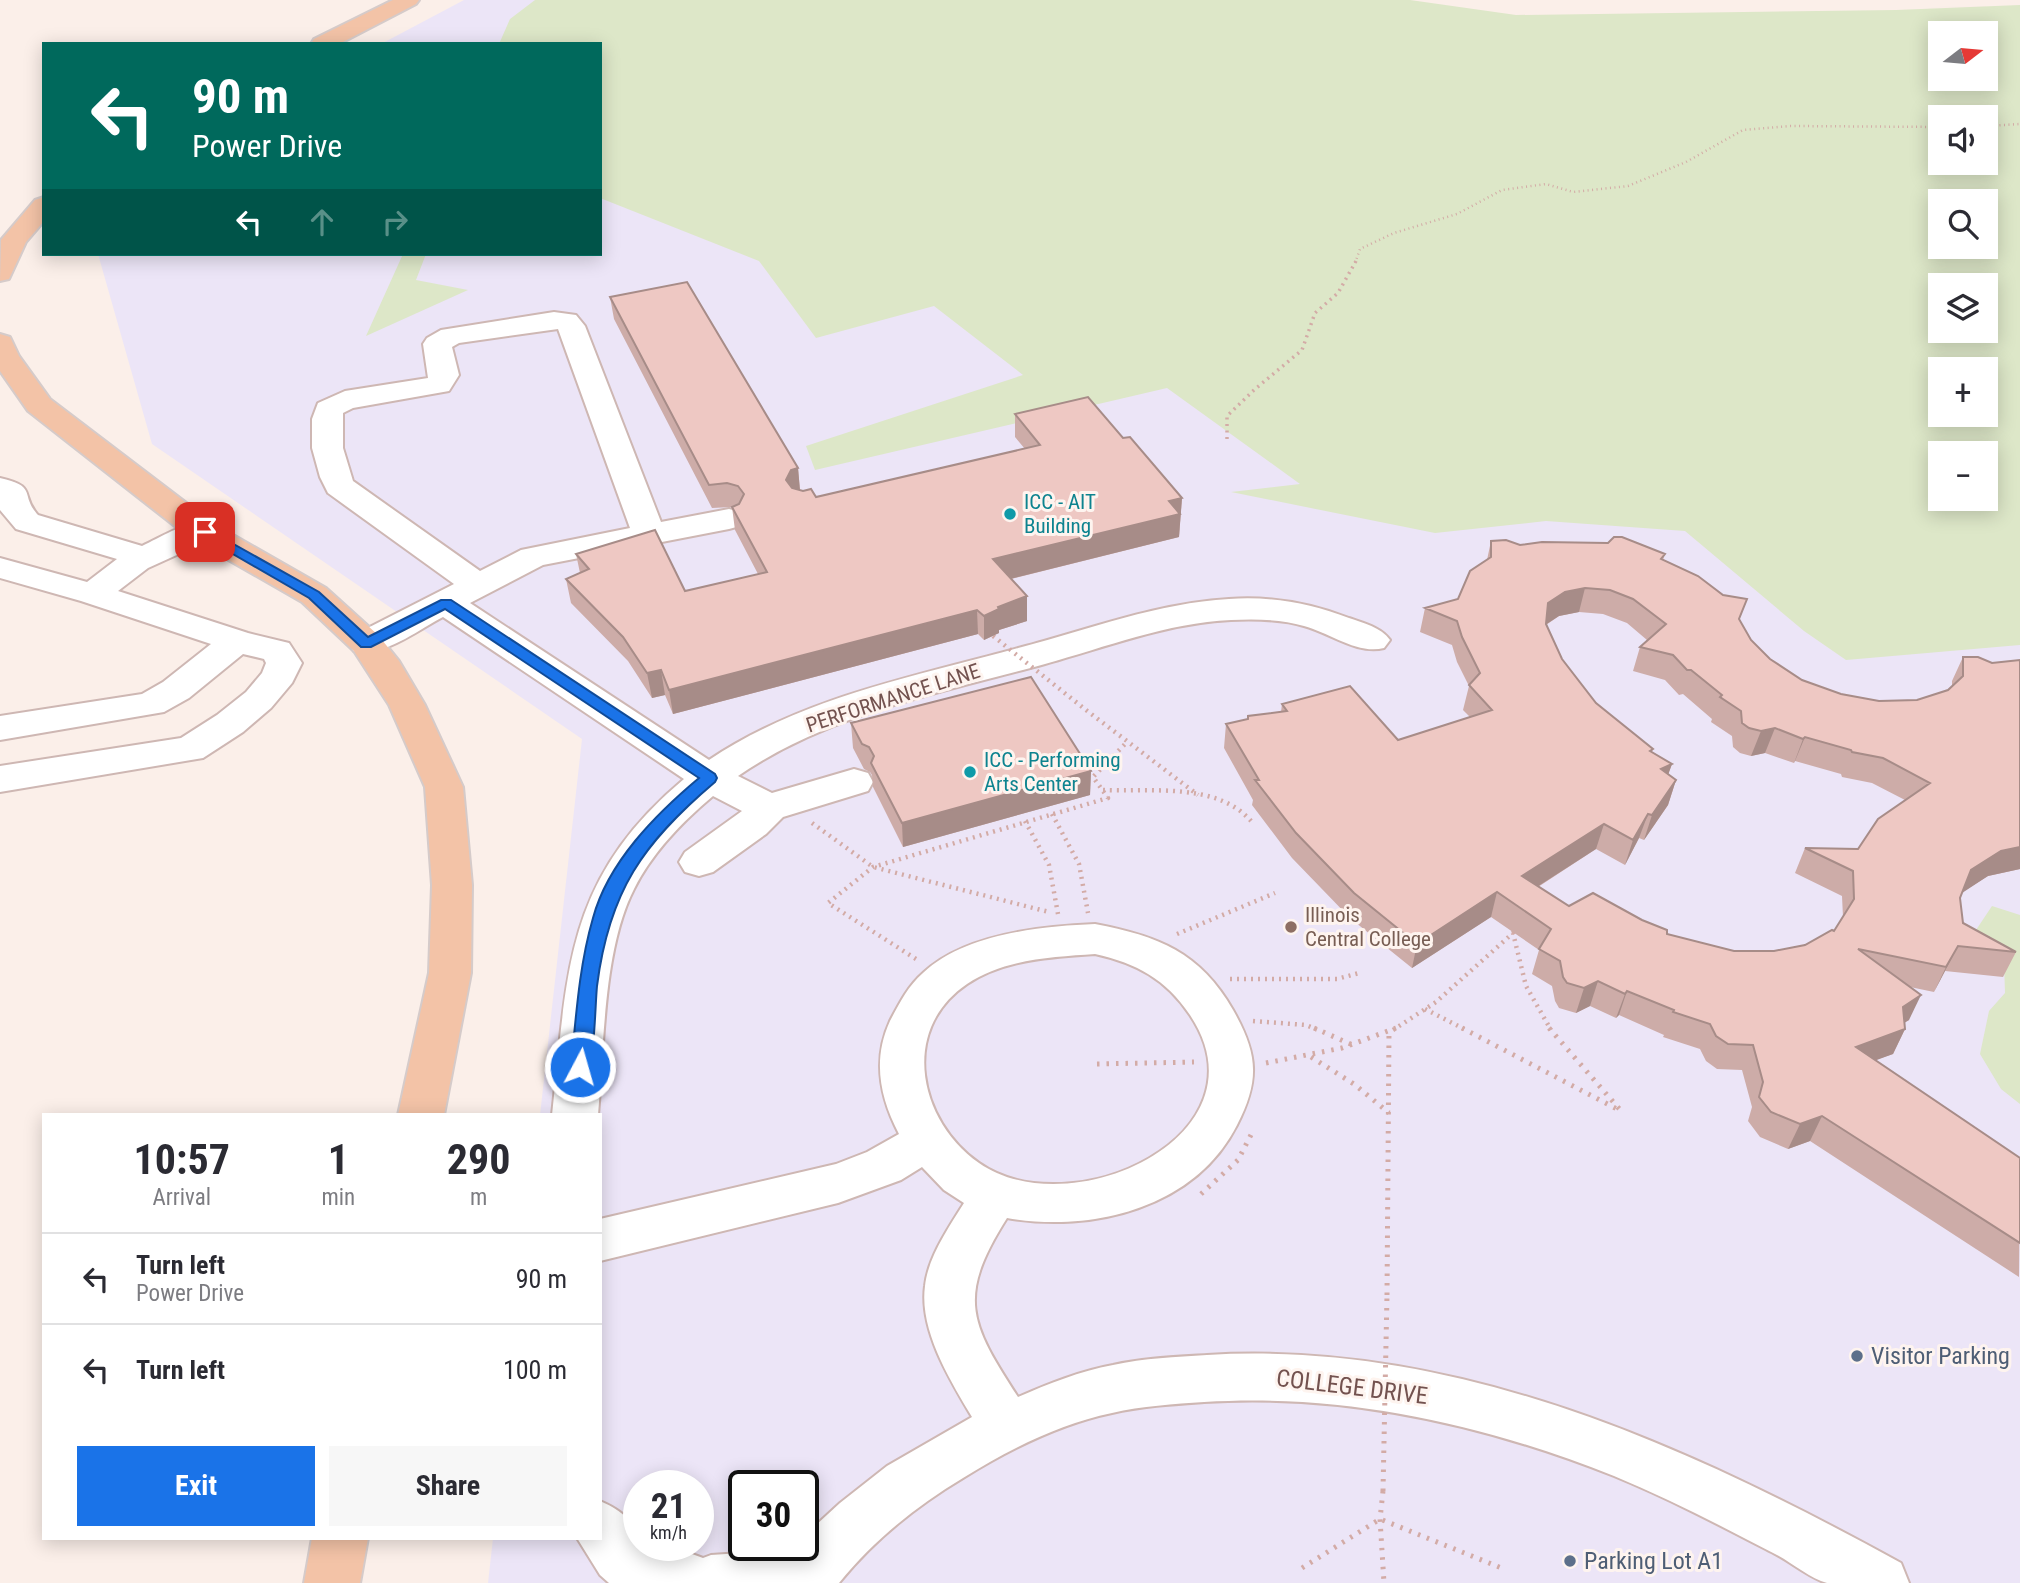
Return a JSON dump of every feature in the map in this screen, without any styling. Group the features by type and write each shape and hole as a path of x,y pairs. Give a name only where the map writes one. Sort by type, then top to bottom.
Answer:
{"main road":[{"path":"327,42 409,0"},
{"path":"0,273 14,240 42,207"},
{"path":"1,349 39,405 202,531 314,595 366,643 408,705 444,787 453,885 450,973 421,1113"},
{"path":"331,1583 340,1540"}],"street":[{"path":"479,586 339,486 331,468 325,425 329,409 345,400 439,385 444,375 437,344 451,336 554,320 566,321 571,326 649,535"},
{"path":"0,487 13,492 16,510 13,528 145,556"},
{"path":"366,643 533,557 729,519"},
{"path":"93,594 145,556 202,531"},
{"path":"0,568 93,594 236,641 277,651 284,663 283,669 268,690 213,737 182,751 0,779"},
{"path":"446,603 709,778 776,805"},
{"name":"PERFORMANCE LANE","path":"575,1113 589,983 602,916 624,869 674,808 709,778 760,745 849,708 970,672 1178,617 1220,610 1283,611 1323,618 1372,640"},
{"path":"0,729 151,704 176,690 236,641"},
{"path":"699,862 776,805 854,782"},
{"path":"1095,939 1128,945 1154,955 1195,985 1228,1045 1256,1056 1230,1085 1219,1118 1199,1145 1177,1167 1160,1178 1135,1188 1073,1203 1020,1202 995,1196 969,1183 946,1164 927,1141 905,1094 906,1031 927,994 952,973 979,960 1020,947 1095,939"},
{"path":"602,1240 838,1183 884,1166 927,1141"},
{"path":"995,1196 969,1235 948,1287 955,1332 981,1385 1007,1426"},
{"name":"COLLEGE DRIVE","path":"812,1572 891,1495 948,1455 1007,1426 1110,1389 1209,1376 1306,1376 1424,1394 1545,1424 1650,1465 1803,1537 1881,1583"},
{"path":"637,1561 695,1583"},
{"path":"711,1583 812,1572"}],"path":[{"path":"1998,125 2020,124"},
{"path":"1227,439 1227,416 1260,384 1303,353 1311,337 1315,313 1335,299 1346,278 1354,270 1360,249 1375,240 1457,214 1502,190 1546,184 1573,192 1629,186 1686,162 1744,130 1816,126 1928,127"},
{"path":"993,636 1199,796"},
{"path":"926,958 915,959 828,903 873,867 1108,798 1093,777 1128,742"},
{"path":"1102,790 1199,796 1221,800 1239,808 1251,821"},
{"path":"776,805 873,867 1050,912 1058,919 1068,919"},
{"path":"1052,814 1079,864 1089,921"},
{"path":"1025,821 1055,878 1058,919"},
{"path":"1176,935 1275,893"},
{"path":"1097,1064 1256,1056 1310,1057 1355,1046 1389,1032 1425,1009 1513,933 1526,988 1552,1031 1585,1074 1622,1112 1425,1009"},
{"path":"1229,987 1222,979 1337,979 1359,972"},
{"path":"1247,1013 1252,1021 1256,1056"},
{"path":"1252,1021 1306,1025 1355,1046"},
{"path":"1384,1583 1380,1519 1383,1491 1387,1295 1389,1032"},
{"path":"1310,1057 1354,1084 1390,1113"},
{"path":"1201,1194 1238,1160 1255,1124"},
{"path":"1302,1568 1380,1519"},
{"path":"1380,1519 1504,1569"}],"shaded area":[{"name":"Illinois Central College","path":"464,0 979,0 1928,78 1928,91 1998,91 1998,67 2020,44 2020,1583 488,1583 493,1540 602,1540 602,1113 540,1113 582,739 152,444 99,256 602,256 602,42 385,42"}],"green space":[{"path":"535,0 1410,0 1516,15 1896,10 2020,5 2020,645 1846,660 1804,631 1685,531 1546,521 1435,533 1231,492 1300,484 1167,388 815,470 806,446 1023,375 934,306 816,338 759,261 602,199 602,42 500,42 510,19"},
{"path":"402,256 425,256 416,280 468,290 366,336"},
{"path":"1992,906 2020,915 2020,1104 2001,1089 1980,1054 1989,1011 2005,993 2004,963 1976,930"}],"building":[{"name":"ICC - AIT Building","path":"687,282 798,468 791,470 786,480 792,488 803,491 811,489 816,497 1040,445 1015,414 1088,397 1123,438 1130,437 1182,498 1169,501 1180,514 993,559 1027,596 998,607 999,609 984,616 977,610 669,690 661,670 647,673 623,637 566,579 589,569 576,554 655,530 685,591 767,572 732,507 739,504 744,494 738,486 727,483 709,485 610,297"},
{"name":"Illinois Central College","path":"1614,537 1622,537 1665,554 1661,559 1698,576 1723,595 1747,599 1739,619 1751,640 1770,659 1802,680 1841,694 1879,701 1917,700 1948,690 1963,676 1963,657 1978,657 1992,663 2020,660 2020,847 2001,851 1971,870 1960,898 1963,923 2016,952 1958,946 1946,967 1858,949 1921,995 1903,1007 1905,1029 1856,1047 2020,1158 2020,1243 1822,1116 1800,1124 1771,1112 1759,1097 1763,1082 1753,1045 1728,1044 1716,1036 1710,1024 1673,1012 1674,1010 1627,991 1625,994 1598,981 1584,988 1567,983 1560,961 1539,949 1551,929 1497,892 1417,944 1354,893 1296,833 1255,780 1259,780 1226,724 1248,719 1248,716 1287,711 1282,704 1350,686 1398,740 1492,710 1469,685 1480,673 1457,621 1425,608 1458,599 1470,571 1491,557 1491,541 1506,540 1520,545 1542,542 1608,543","holes":["1585,588 1610,590 1633,599 1666,624 1640,647 1673,655 1687,670 1691,670 1722,695 1720,697 1741,711 1742,723 1749,728 1761,731 1775,728 1803,739 1805,737 1852,752 1883,758 1930,783 1878,819 1858,849 1805,848 1853,871 1854,899 1834,931 1805,945 1774,951 1734,951 1667,934 1667,930 1642,920 1593,893 1569,906 1522,876 1604,824 1633,840 1648,814 1652,815 1676,780 1661,769 1672,764 1650,751 1653,749 1596,703 1562,659 1546,624 1548,603 1565,592"]},
{"name":"ICC - Performing Arts Center","path":"1031,677 1091,771 902,823 871,763 874,756 869,747 862,744 851,723"}],"place":[{"name":"ICC - AIT Building","path":"1010,514"},
{"name":"ICC - Performing Arts Center","path":"970,772"},
{"name":"Illinois Central College","path":"1291,927"},
{"name":"Visitor Parking","path":"1857,1356"},
{"name":"Parking Lot A1","path":"1570,1561"}],"route":[{"path":"205,532 314,595 366,643 446,603 709,778 674,808 624,869 602,916 589,983 580,1067"}]}
